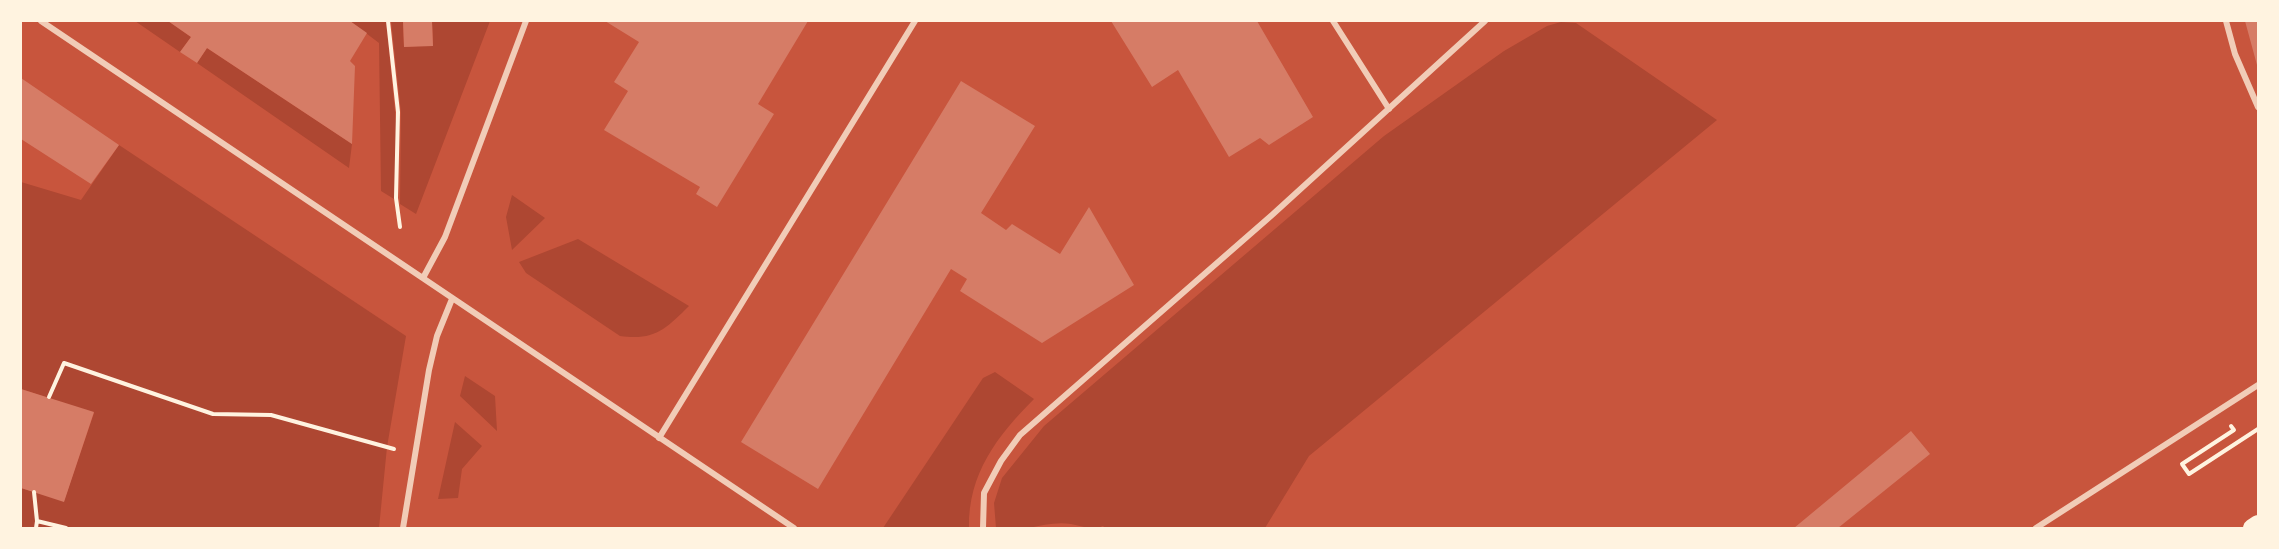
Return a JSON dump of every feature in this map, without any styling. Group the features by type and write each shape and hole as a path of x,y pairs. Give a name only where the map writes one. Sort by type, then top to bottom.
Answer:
{"highway":[{"path":"2252,528 2258,524"}],"street":[{"path":"41,21 794,528"},
{"path":"423,278 445,237 526,21"},
{"path":"659,438 915,21"},
{"path":"1333,21 1389,109"},
{"path":"983,528 984,494 1001,461 1020,435 1272,215 1485,21"},
{"path":"2226,21 2235,54 2258,107"},
{"path":"403,528 429,370 437,336 452,299"},
{"path":"2036,528 2258,384"}],"path":[{"path":"388,21 398,112 397,201 400,227"},
{"path":"49,397 64,363 213,414 271,415 415,454"},
{"path":"2234,430 2182,464 2189,474 2258,429"},
{"path":"34,492 36,528"},
{"path":"37,521 66,528"}],"shaded area":[{"path":"135,21 168,21 191,37 180,52"},
{"path":"350,21 386,21 397,132 394,199 381,191 379,43"},
{"path":"391,21 403,21 404,47 433,45 432,21 490,21 416,214 400,204 401,113"},
{"path":"1561,22 1576,23 1717,120 1309,456 1265,528 1105,528 1103,526 1091,528 1060,523 1025,529 996,528 994,503 1002,478 1044,426 1384,136 1504,51 1547,26"},
{"path":"207,48 352,144 349,168 197,63"},
{"path":"119,145 406,336 387,447 379,528 21,528 21,488 64,501 94,413 21,389 21,182 81,200"},
{"path":"512,195 545,218 512,250 506,217"},
{"path":"578,239 689,306 659,332 642,337 620,336 526,273 519,262"},
{"path":"995,372 1034,399 1008,427 987,457 974,490 969,528 883,528 983,378"},
{"path":"465,376 495,396 497,431 460,396"},
{"path":"455,422 482,446 462,469 458,498 438,499"}],"building":[{"path":"168,21 350,21 367,33 350,61 355,66 352,144 207,48 197,63 180,52 191,37"},
{"path":"403,21 432,21 433,46 404,47"},
{"path":"605,21 808,21 758,104 774,114 717,207 696,194 700,187 604,130 628,91 614,82 639,42"},
{"path":"1111,21 1257,21 1313,117 1269,145 1260,138 1229,157 1178,70 1152,87"},
{"path":"2245,21 2258,21 2258,65 2257,65"},
{"path":"21,78 119,145 91,184 21,139"},
{"path":"961,81 1035,126 981,213 1006,230 1012,224 1060,254 1089,207 1134,285 1042,343 960,291 967,279 951,269 818,489 741,442"},
{"path":"21,389 94,412 64,502 21,488"},
{"path":"1911,431 1930,454 1838,528 1794,528"}]}
